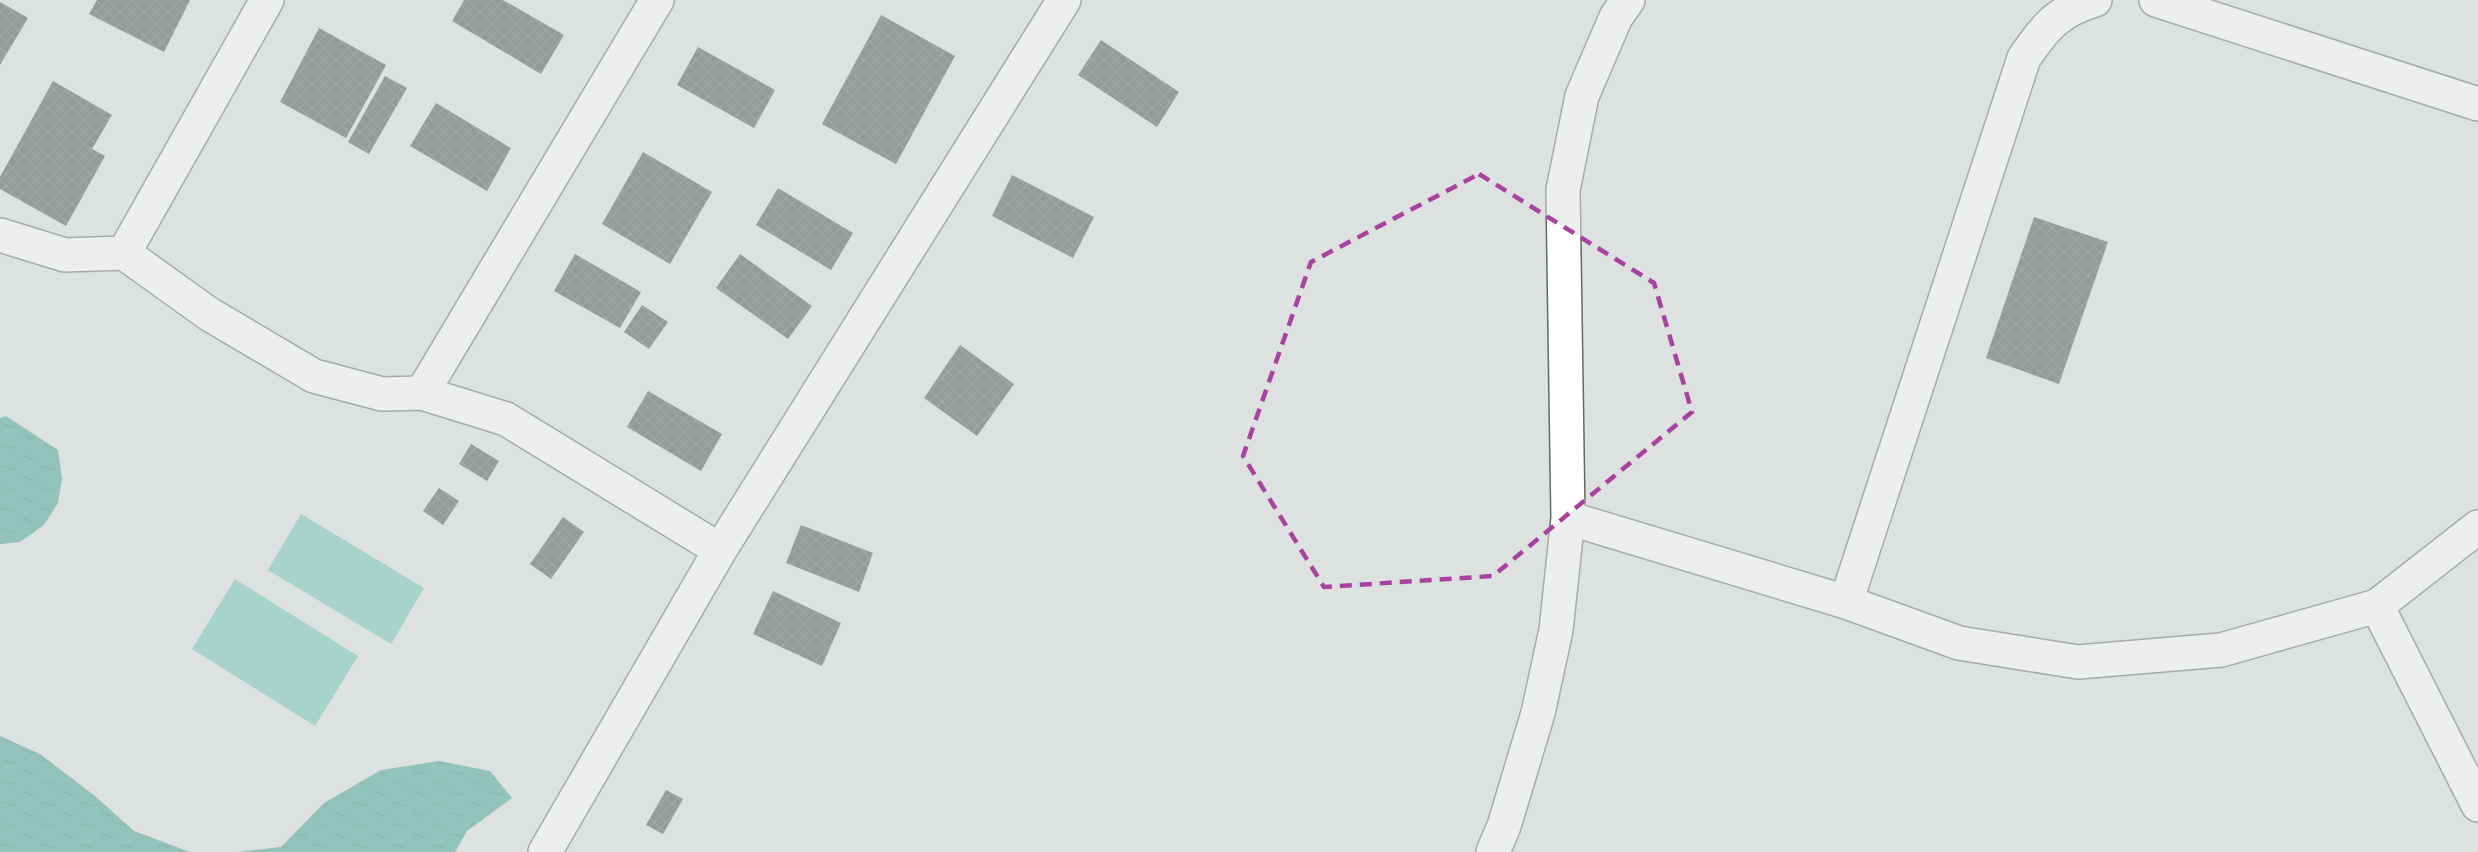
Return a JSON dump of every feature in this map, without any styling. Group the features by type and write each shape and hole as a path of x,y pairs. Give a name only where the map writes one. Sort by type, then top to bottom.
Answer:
{"street":[{"path":"124,254 267,0"},
{"path":"422,393 657,0"},
{"path":"545,852 720,550 1064,0"},
{"path":"1493,852 1504,826 1538,713 1556,630 1568,518 1563,190 1582,96 1616,17 1628,0"},
{"path":"2156,0 2478,104"},
{"path":"1846,602 2024,58 2045,27 2081,2"},
{"path":"0,236 65,255 124,254 209,314 314,376 382,394 422,393 506,419 720,550"},
{"path":"1568,518 1846,602 1959,643 2078,662 2221,650 2377,606 2478,527"},
{"path":"2377,606 2478,805"}],"highlighted area":[{"path":"1479,174 1654,283 1692,412 1493,576 1324,587 1243,456 1311,262"}],"shaded area":[{"path":"301,514 424,588 391,644 268,570"},
{"path":"235,579 358,656 315,726 192,649"}],"water":[{"path":"6,416 58,450 62,478 58,503 44,525 20,542 0,544 0,418"},
{"path":"0,736 40,754 95,796 134,831 190,852 0,852"},
{"path":"439,761 490,771 512,798 467,831 455,852 237,852 281,847 324,803 381,770"}],"building":[{"path":"97,0 190,0 164,52 89,14"},
{"path":"464,0 503,0 564,35 541,74 452,21"},
{"path":"0,2 28,18 0,65"},
{"path":"881,15 955,56 896,164 822,124"},
{"path":"319,28 386,65 346,138 280,102"},
{"path":"1101,40 1179,92 1157,127 1078,75"},
{"path":"698,47 775,90 754,128 677,85"},
{"path":"385,76 407,88 369,154 348,142"},
{"path":"53,81 112,115 92,149 105,156 66,226 0,189 0,177"},
{"path":"436,103 511,148 487,191 410,146"},
{"path":"643,152 712,192 670,264 602,224"},
{"path":"1012,175 1094,217 1073,258 992,216"},
{"path":"778,188 853,233 831,270 756,225"},
{"path":"2034,217 2108,242 2059,384 1986,358"},
{"path":"575,254 641,292 620,328 554,291"},
{"path":"740,254 812,306 788,339 716,288"},
{"path":"642,305 668,322 649,349 624,332"},
{"path":"960,345 1014,384 977,436 924,398"},
{"path":"648,391 722,434 701,471 627,427"},
{"path":"471,444 499,461 487,481 459,464"},
{"path":"439,488 459,501 443,525 423,511"},
{"path":"563,517 584,532 551,579 530,564"},
{"path":"801,525 873,553 859,592 786,563"},
{"path":"773,591 841,623 822,666 753,634"},
{"path":"666,790 683,799 663,834 646,825"}]}
